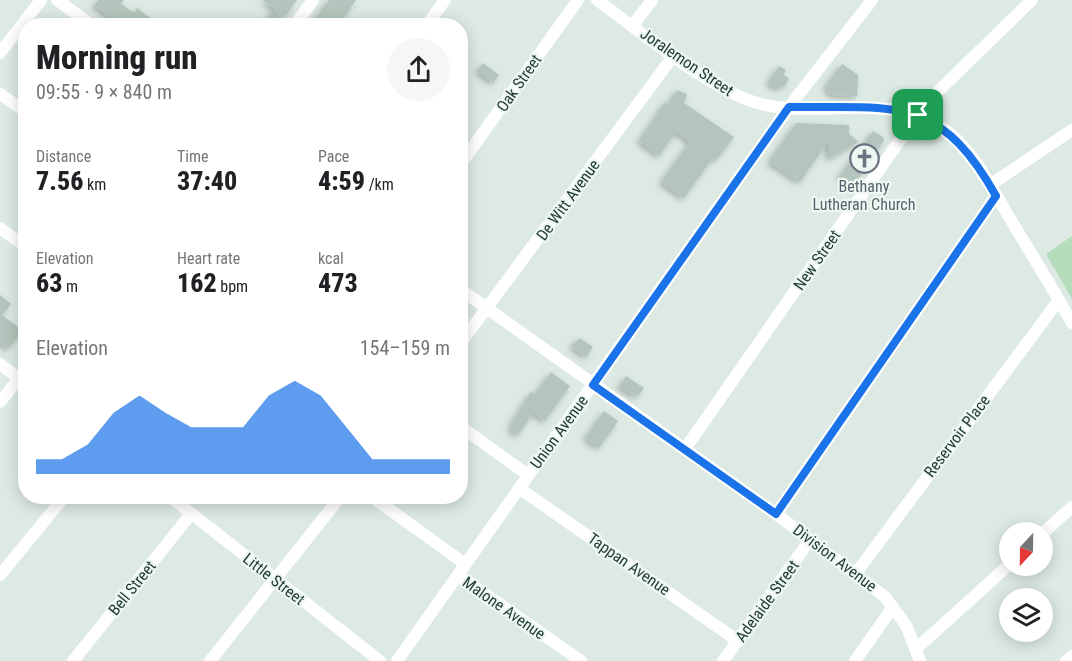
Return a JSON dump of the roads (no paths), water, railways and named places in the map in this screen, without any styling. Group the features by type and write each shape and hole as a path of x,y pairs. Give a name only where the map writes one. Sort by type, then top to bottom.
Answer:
{"street":[{"path":"27,18 41,0"},
{"path":"57,0 82,18"},
{"path":"300,18 312,0"},
{"path":"432,18 445,0"},
{"name":"Oak Street","path":"468,154 578,0"},
{"name":"Joralemon Street","path":"597,0 731,93 768,106 891,109 918,115 937,124 955,138 990,185 1072,322"},
{"path":"633,25 652,0"},
{"name":"Union Avenue","path":"397,661 789,107 872,0"},
{"name":"New Street","path":"685,449 934,94 1032,0"},
{"path":"0,53 18,30"},
{"name":"De Witt Avenue","path":"468,334 674,55"},
{"path":"0,94 18,106"},
{"path":"990,185 1072,130"},
{"path":"776,514 996,196"},
{"path":"0,228 18,241"},
{"name":"Division Avenue","path":"468,295 856,573 884,596 893,607 906,625 917,648 920,661"},
{"name":"Reservoir Place","path":"856,573 1059,300"},
{"path":"0,364 18,375"},
{"path":"0,402 18,383"},
{"path":"468,432 528,476"},
{"name":"Tappan Avenue","path":"519,488 738,641"},
{"path":"0,575 58,504"},
{"name":"Little Street","path":"179,504 380,661"},
{"path":"210,661 335,504"},
{"name":"Malone Avenue","path":"382,504 465,564"},
{"path":"1053,524 1072,507"},
{"name":"Bell Street","path":"73,661 191,514"},
{"name":"Adelaide Street","path":"723,661 810,540"},
{"path":"917,648 999,574"},
{"name":"Malone Avenue","path":"458,576 581,661"},
{"path":"855,661 893,607"},
{"path":"1066,661 1072,656"}],"place":[{"name":"Bethany Lutheran Church","path":"864,158"}]}
